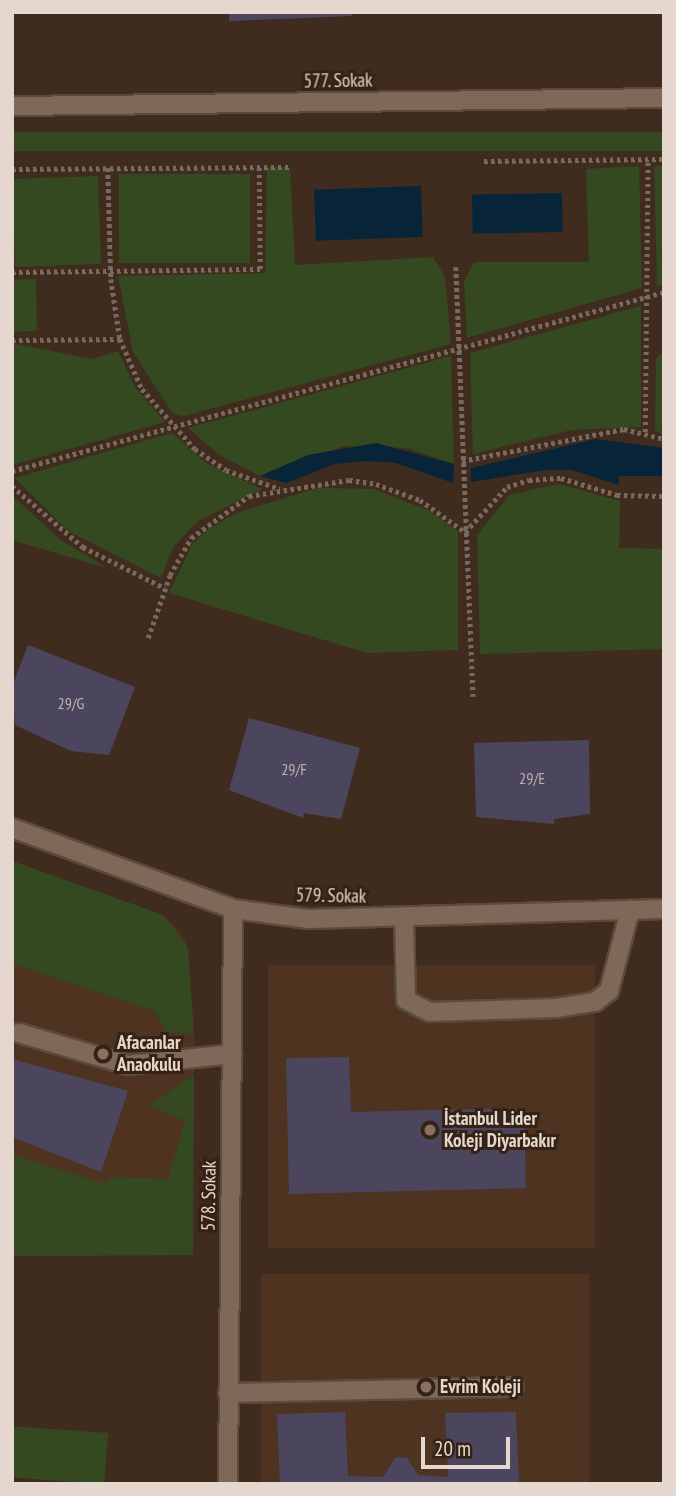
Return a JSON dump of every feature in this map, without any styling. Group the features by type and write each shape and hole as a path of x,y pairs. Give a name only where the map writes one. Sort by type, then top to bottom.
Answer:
{"street":[{"name":"577. Sokak","path":"12,106 664,98"},
{"name":"579. Sokak","path":"12,828 233,909 309,919 664,909"},
{"name":"578. Sokak","path":"228,1484 233,909"},
{"path":"404,917 406,1000 430,1012 531,1009 595,1002 609,991 630,910"},
{"path":"19,1033 128,1065 232,1054"},
{"path":"228,1393 514,1387"}],"path":[{"path":"484,161 664,159"},
{"path":"645,432 648,160"},
{"path":"12,272 260,270 259,167"},
{"path":"12,169 290,167"},
{"path":"108,168 110,271 120,339 142,389 174,426 226,470 281,490"},
{"path":"456,267 473,697"},
{"path":"12,471 664,292"},
{"path":"12,340 120,339"},
{"path":"462,461 585,433 645,432 664,439"},
{"path":"465,532 507,487 529,480 561,478 617,495 664,496"},
{"path":"148,638 165,588 191,538 212,519 249,496 349,480 376,484 421,500 465,532"},
{"path":"12,486 83,547 165,588"}],"shaded area":[{"name":"Afacanlar Anaokulu","path":"12,861 163,915 181,933 188,948 194,1034 193,1255 12,1256"},
{"name":"İstanbul Lider Koleji Diyarbakır","path":"268,965 595,965 595,1248 268,1248"},
{"name":"Evrim Koleji","path":"261,1274 589,1274 589,1484 261,1484"}],"green space":[{"path":"12,132 664,132 664,151 12,151"},
{"path":"639,166 642,288 467,338 464,282 474,262 589,262 586,169"},
{"path":"654,166 664,166 664,284 657,286"},
{"path":"267,167 290,167 295,265 433,257 445,277 451,344 184,416 173,414 133,352 118,276 265,273"},
{"path":"119,174 250,174 250,263 119,263"},
{"path":"98,176 101,264 15,267 12,179"},
{"path":"12,279 36,279 37,331 13,331"},
{"path":"641,306 641,427 571,430 473,454 470,353"},
{"path":"12,343 92,359 118,351 135,387 165,422 12,465"},
{"path":"664,352 664,435 655,430 656,358"},
{"path":"451,356 454,464 407,448 344,446 260,476 221,456 188,428"},
{"path":"172,433 206,463 262,489 198,521 173,547 161,578 68,531 15,478"},
{"path":"559,484 620,501 619,548 664,549 664,649 480,654 477,536 509,495"},
{"path":"318,488 374,489 427,510 458,531 458,650 367,653 169,593 193,543 209,529 236,513"},
{"path":"12,495 59,539 107,568 12,540"},
{"path":"12,861 163,915 188,948 194,1034 166,1032 155,1011 12,964"},
{"path":"194,1075 193,1255 12,1256 12,1155 104,1183 114,1177 168,1179 185,1121 149,1105"},
{"path":"12,1426 108,1433 104,1484 12,1477"}],"water":[{"path":"421,186 423,237 316,241 314,190"},
{"path":"562,193 563,232 473,234 472,195"},
{"path":"596,439 664,448 664,476 619,476 619,485 572,470 546,470 471,482 471,468"},
{"path":"376,443 454,464 453,483 396,463 365,461 334,464 287,483 260,476 308,455"}],"building":[{"path":"229,12 352,12 352,16 229,21"},
{"path":"28,645 135,687 109,755 71,751 15,725 12,687"},
{"path":"249,718 360,748 341,819 304,813 303,818 229,790"},
{"path":"589,740 590,814 554,819 554,824 476,817 474,743"},
{"path":"349,1057 351,1112 524,1108 526,1188 289,1194 286,1058"},
{"path":"12,1059 128,1091 101,1172 12,1137"},
{"path":"345,1412 348,1476 383,1477 396,1457 407,1458 418,1475 448,1477 445,1413 516,1412 519,1484 280,1484 277,1414"}],"place":[{"name":"Afacanlar Anaokulu","path":"103,1054"},
{"name":"İstanbul Lider Koleji Diyarbakır","path":"430,1130"},
{"name":"Evrim Koleji","path":"426,1387"}]}
